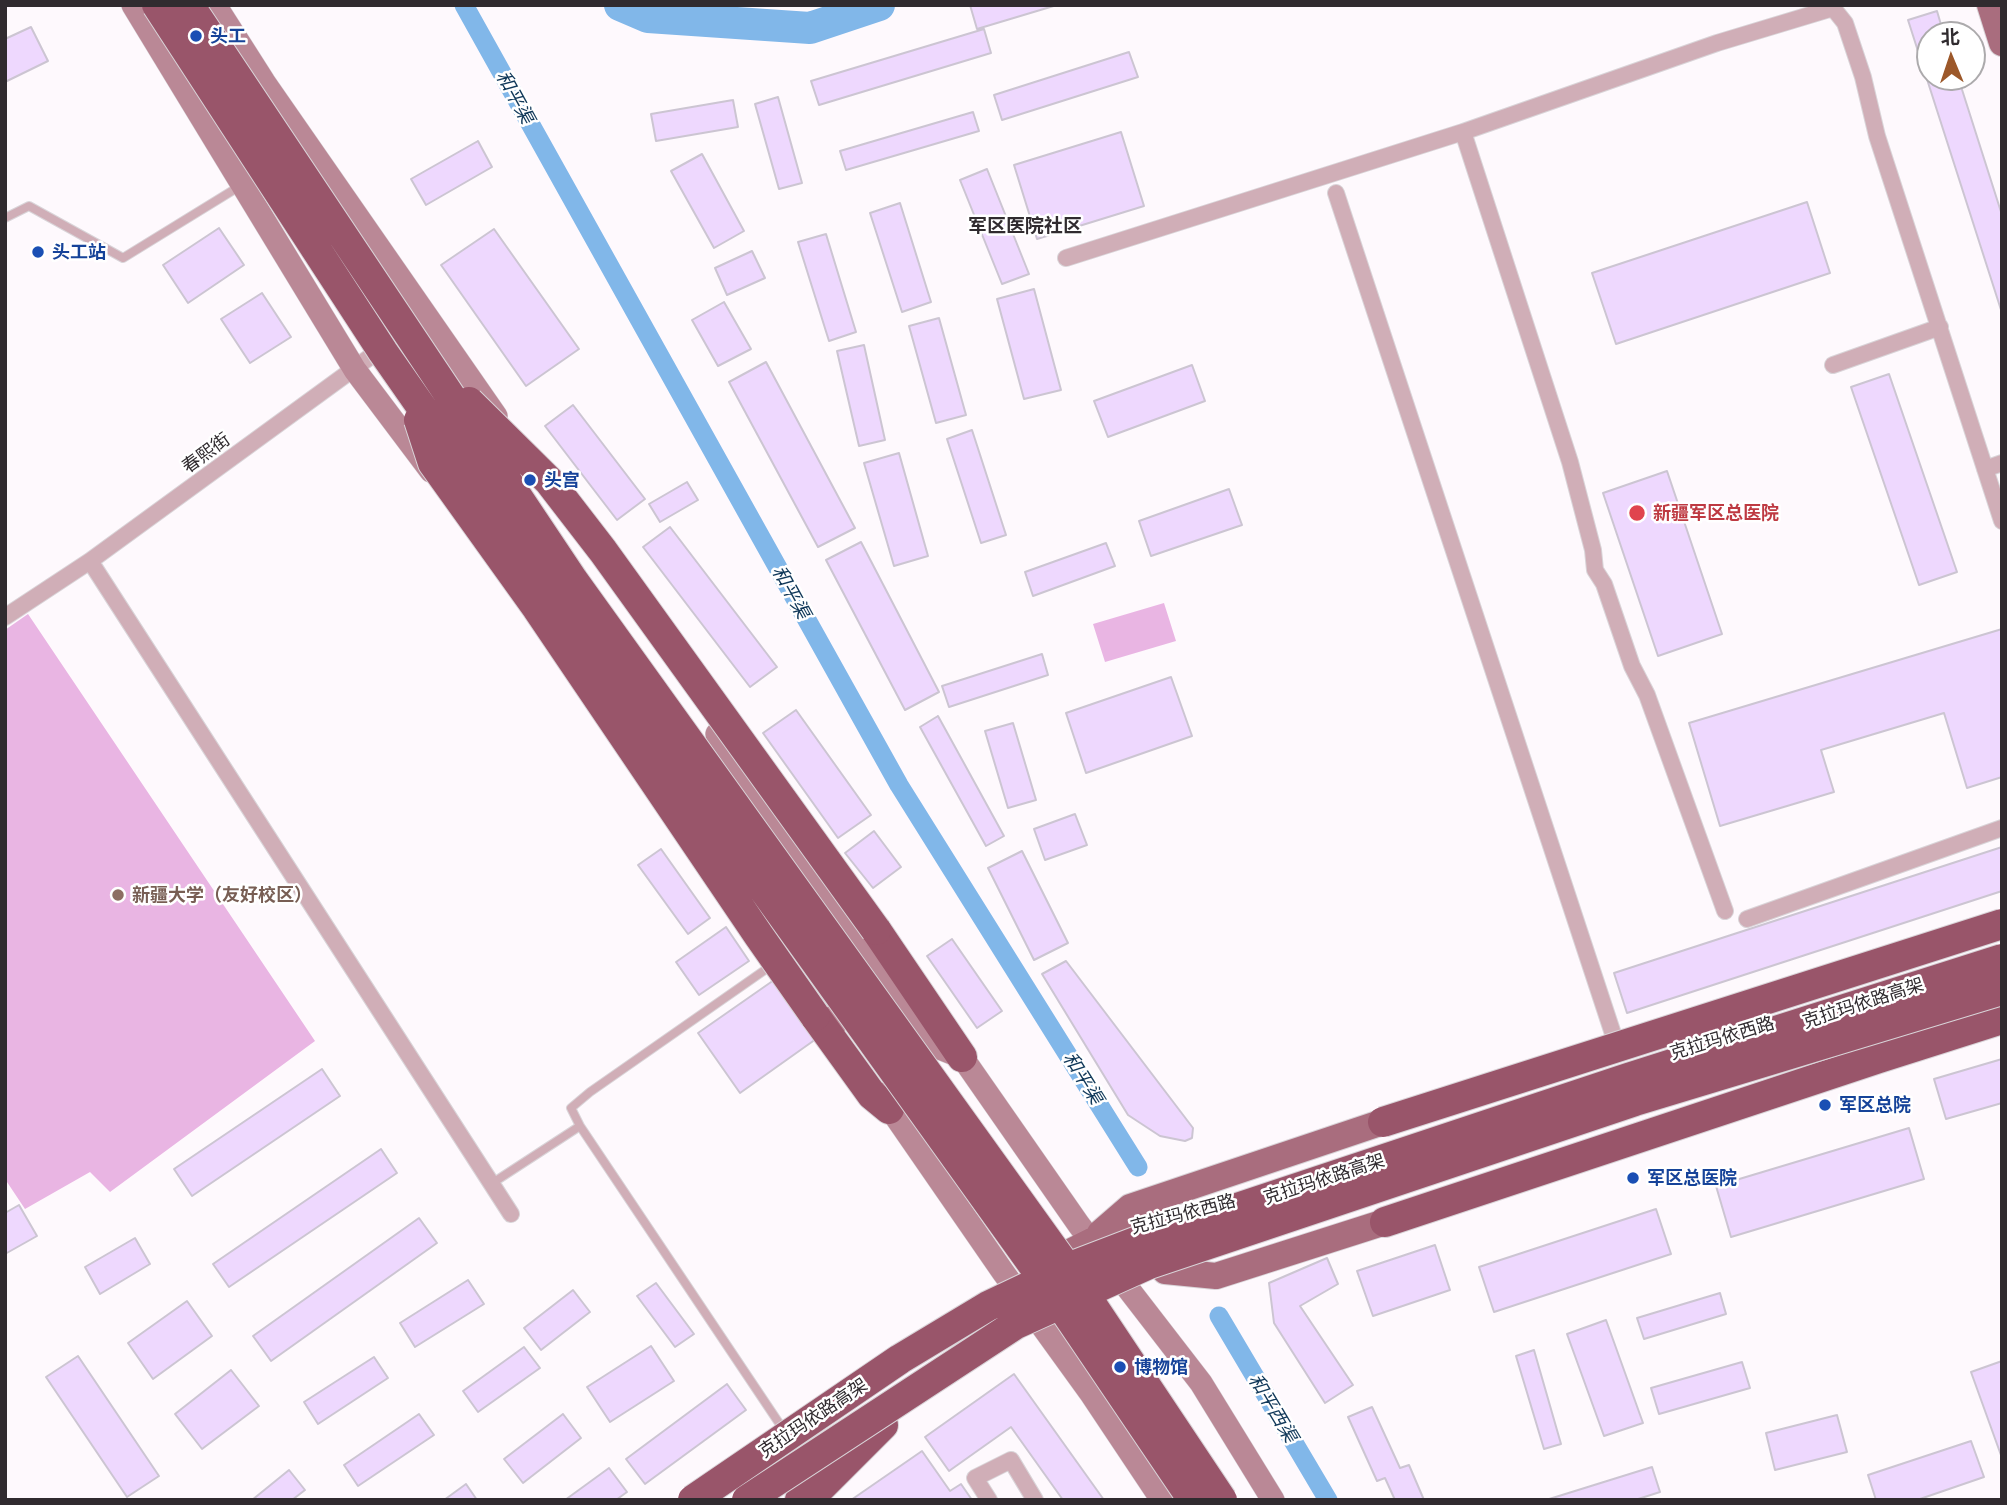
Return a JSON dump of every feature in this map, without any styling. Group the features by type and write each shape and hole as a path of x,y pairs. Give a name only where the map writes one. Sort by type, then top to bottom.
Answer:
{"highway":[{"path":"157,5 407,387 567,615 1046,1283 1193,1500"},
{"path":"189,5 573,580 1070,1272 1222,1500"},
{"path":"424,357 549,481 603,551 876,930 962,1058"},
{"path":"407,387 433,463 537,608 759,936 872,1095 889,1109"},
{"path":"1382,1122 2002,924"},
{"name":"克拉玛依路高架","path":"693,1500 900,1359 988,1306 1070,1267 1138,1241 1628,1078 2002,959"},
{"name":"克拉玛依路高架","path":"747,1500 1016,1324 1149,1264 1635,1101 2002,991"},
{"path":"1384,1222 2002,1019"},
{"path":"800,1500 821,1487 883,1425"}],"main road":[{"path":"133,5 355,370 792,952 889,1109 1099,1404 1162,1500"},
{"path":"215,5 264,82 937,1047 962,1058 1003,1120 1091,1241 1201,1383 1273,1500"},
{"path":"1990,5 2002,43"},
{"name":"克拉玛依西路","path":"700,1500 951,1319 1012,1281 1091,1241 1250,1195 1625,1069 2002,951"},
{"path":"768,1500 1041,1324 1165,1271 1968,1000 2002,991"},
{"path":"1091,1241 1130,1207 1382,1122"},
{"path":"1165,1271 1216,1276 1384,1222"}],"street":[{"path":"1066,258 1463,132 1717,43 1833,8 1846,23 1863,77 1877,136 2002,521"},
{"path":"1463,132 1570,462 1594,550 1595,570 1604,584 1632,666 1647,695 1725,911"},
{"path":"1336,193 1641,1111"},
{"name":"春熙街","path":"5,617 90,561 355,370 426,314"},
{"path":"1833,365 1940,327"},
{"path":"1985,469 2002,463"},
{"path":"90,561 510,1214"},
{"path":"1747,919 2002,828"},
{"path":"989,1500 975,1478 1011,1460 1035,1500"}],"lane":[{"path":"5,218 29,206 123,258 242,184"},
{"path":"789,1437 580,1126 571,1108 792,952"},
{"path":"491,1184 580,1126"}],"shaded area":[{"path":"1164,603 1176,641 1105,662 1093,624"},
{"path":"28,614 315,1041 110,1192 90,1172 25,1209 5,1179 5,630"}],"building":[{"path":"970,5 1057,5 977,29"},
{"path":"1937,11 1940,21 1916,21 1916,45 1908,20"},
{"path":"31,27 48,61 5,82 5,39"},
{"path":"984,29 991,53 819,105 811,81"},
{"path":"1129,52 1138,77 1002,120 994,95"},
{"path":"1931,91 1962,91 2002,215 2002,313"},
{"path":"778,97 802,183 779,189 755,104"},
{"path":"733,100 738,127 656,141 651,114"},
{"path":"973,112 979,131 846,170 840,151"},
{"path":"1121,132 1144,206 1037,239 1014,165"},
{"path":"478,141 492,167 426,205 411,179"},
{"path":"702,154 744,231 714,248 671,171"},
{"path":"987,169 1029,274 1002,284 960,180"},
{"path":"1807,202 1830,273 1616,344 1592,273"},
{"path":"900,203 931,302 902,312 870,213"},
{"path":"219,228 244,265 188,303 163,265"},
{"path":"494,229 579,349 526,386 441,265"},
{"path":"826,234 856,332 829,341 798,242"},
{"path":"752,251 765,278 727,295 715,268"},
{"path":"1034,289 1061,390 1024,399 997,299"},
{"path":"262,293 291,337 250,363 221,319"},
{"path":"724,302 751,349 718,366 692,320"},
{"path":"939,318 966,415 936,423 909,326"},
{"path":"864,345 885,440 859,446 837,351"},
{"path":"766,362 855,528 818,547 729,382"},
{"path":"1192,365 1205,401 1108,437 1094,401"},
{"path":"1889,374 1957,572 1919,585 1851,387"},
{"path":"573,405 645,499 617,520 545,426"},
{"path":"972,430 1006,535 981,543 947,439"},
{"path":"899,453 928,556 894,566 864,463"},
{"path":"1667,471 1722,634 1658,656 1603,493"},
{"path":"687,482 698,500 660,522 649,504"},
{"path":"1229,489 1242,525 1151,556 1139,521"},
{"path":"670,527 777,667 750,687 643,547"},
{"path":"861,542 939,692 905,710 826,560"},
{"path":"1106,543 1115,566 1033,596 1025,572"},
{"path":"2002,629 2002,777 1967,788 1944,713 1821,750 1834,792 1720,826 1689,723"},
{"path":"1042,654 1048,675 949,707 942,686"},
{"path":"1171,677 1192,736 1086,773 1066,713"},
{"path":"796,710 871,815 838,838 763,733"},
{"path":"938,716 1004,836 986,846 920,727"},
{"path":"1013,723 1036,800 1008,808 985,731"},
{"path":"1075,814 1087,845 1045,860 1034,829"},
{"path":"874,831 901,867 873,888 845,853"},
{"path":"2002,847 2002,891 1627,1013 1614,973"},
{"path":"661,849 710,918 688,934 638,865"},
{"path":"1022,851 1068,943 1034,960 988,868"},
{"path":"726,927 749,961 699,995 676,962"},
{"path":"952,939 1002,1011 977,1028 927,956"},
{"path":"1066,961 1193,1128 1192,1138 1185,1141 1160,1136 1128,1115 1042,974"},
{"path":"774,980 816,1039 740,1093 698,1033"},
{"path":"2002,1059 2002,1103 1946,1119 1934,1079"},
{"path":"322,1069 340,1096 192,1196 174,1169"},
{"path":"1909,1128 1924,1179 1731,1237 1716,1186"},
{"path":"381,1149 397,1173 229,1287 213,1264"},
{"path":"19,1205 37,1236 5,1254 5,1213"},
{"path":"1656,1209 1671,1254 1494,1312 1479,1267"},
{"path":"419,1218 437,1243 271,1361 253,1336"},
{"path":"135,1238 150,1264 100,1294 85,1267"},
{"path":"1435,1245 1450,1290 1373,1316 1357,1271"},
{"path":"1327,1258 1338,1284 1300,1306 1353,1385 1325,1403 1274,1323 1269,1283"},
{"path":"468,1280 484,1304 415,1347 400,1323"},
{"path":"656,1283 694,1334 675,1347 637,1296"},
{"path":"573,1290 590,1312 541,1350 524,1328"},
{"path":"1720,1293 1726,1314 1644,1339 1637,1318"},
{"path":"187,1301 212,1336 153,1379 128,1343"},
{"path":"1606,1320 1643,1423 1604,1436 1567,1334"},
{"path":"651,1346 674,1381 610,1422 587,1387"},
{"path":"524,1347 540,1368 478,1412 463,1391"},
{"path":"1534,1350 1561,1444 1544,1449 1516,1356"},
{"path":"78,1356 159,1476 127,1497 46,1377"},
{"path":"374,1357 388,1378 318,1424 304,1402"},
{"path":"2002,1361 2002,1458 1971,1372"},
{"path":"1742,1362 1750,1388 1659,1414 1651,1388"},
{"path":"231,1370 259,1406 202,1449 175,1414"},
{"path":"1014,1374 1104,1500 1063,1500 1011,1427 949,1471 925,1437"},
{"path":"727,1384 746,1410 645,1484 626,1459"},
{"path":"1372,1407 1400,1468 1409,1465 1424,1500 1395,1500 1385,1478 1377,1481 1348,1417"},
{"path":"419,1414 434,1435 358,1486 344,1465"},
{"path":"563,1414 581,1438 523,1483 504,1459"},
{"path":"1837,1415 1847,1452 1775,1470 1766,1433"},
{"path":"1971,1441 1984,1477 1917,1500 1876,1500 1868,1475"},
{"path":"922,1451 950,1491 961,1484 972,1500 851,1500"},
{"path":"1652,1467 1660,1492 1635,1500 1546,1500"},
{"path":"609,1468 627,1492 616,1500 565,1500"},
{"path":"289,1470 305,1490 292,1500 252,1500"},
{"path":"466,1484 477,1500 444,1500"}],"waterway":[{"name":"和平渠","path":"464,5 899,785 1138,1167"},
{"path":"620,5 648,17 810,28 879,5"},
{"name":"和平西渠","path":"1219,1316 1328,1500"}],"place":[{"name":"头工","path":"196,36"},
{"name":"头工站","path":"38,252"},
{"name":"头宫","path":"530,480"},
{"name":"新疆军区总医院","path":"1637,513"},
{"name":"新疆大学（友好校区）","path":"118,895"},
{"name":"军区总院","path":"1825,1105"},
{"name":"军区总医院","path":"1633,1178"},
{"name":"博物馆","path":"1120,1367"}],"district":[{"name":"军区医院社区","path":"1025,226"}]}
